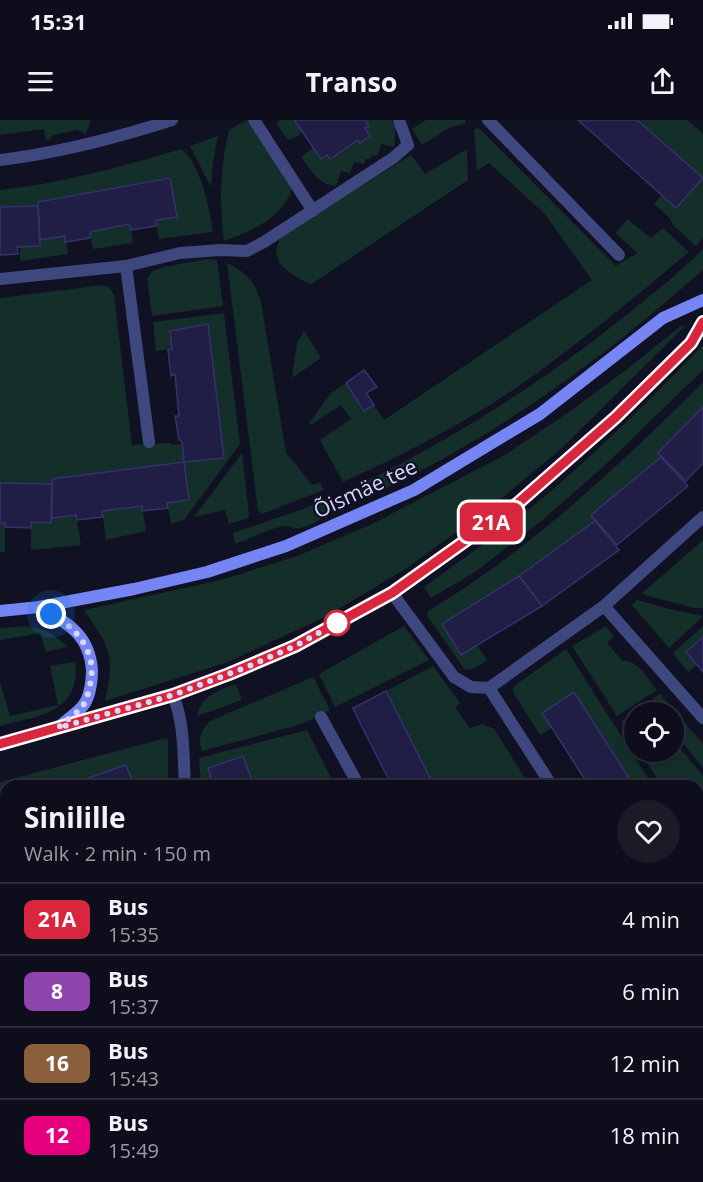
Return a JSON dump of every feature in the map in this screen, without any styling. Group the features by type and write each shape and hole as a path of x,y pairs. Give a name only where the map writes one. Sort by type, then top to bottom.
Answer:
{"main road":[{"name":"Õismäe tee","path":"0,611 39,607 207,572 286,546 414,490 540,414 663,318 703,300"},
{"path":"0,744 173,695 247,667 295,646 392,593 517,504 616,417 691,343 703,322"},
{"path":"39,607 64,621 83,638 91,656 92,679 85,703 58,728"}],"street":[{"path":"0,160 36,156 124,135 172,120"},
{"path":"254,120 313,211"},
{"path":"0,279 126,266 180,253 247,250 264,242 393,158 408,145 399,120"},
{"path":"488,120 619,255"},
{"path":"126,266 149,442"},
{"path":"392,593 454,677 471,687 489,688 604,606 703,518"},
{"path":"604,606 703,718"},
{"path":"489,688 548,780"},
{"path":"173,695 183,729 184,780"},
{"path":"321,717 356,780"}],"green space":[{"path":"0,120 91,120 86,134 77,130 53,135 48,141 44,129 0,135"},
{"path":"247,120 292,188 282,208 274,215 255,228 224,241 221,185 226,144 229,130"},
{"path":"281,120 296,120 302,132 288,140 276,123"},
{"path":"365,120 391,120 396,127 394,147 382,144 377,156 372,155 370,159 366,159 364,164 354,162 350,173 341,171 336,186 324,183 301,157 313,148 321,159 358,140 360,143 365,128 368,126"},
{"path":"426,120 465,120 465,124 450,127 422,145 412,129"},
{"path":"637,120 687,120 703,134 703,238 696,246 654,204 662,195 676,208 702,178"},
{"path":"477,128 616,266 637,253 616,233 627,219 651,238 663,228 689,252 582,339 516,388 431,439 343,482 320,440 351,419 341,405 311,425 309,423 331,393 346,383 364,411 374,405 384,420 592,280 545,214 489,163 477,171 474,130"},
{"path":"218,136 213,162 211,187 190,146"},
{"path":"181,149 188,155 199,175 207,199 213,232 159,239 156,220 177,217 169,178 38,202 38,206 0,207 0,190 91,174"},
{"path":"467,149 468,180 310,285 288,271 278,261 277,246 281,236 411,155 425,174"},
{"path":"130,224 133,243 93,249 90,232"},
{"path":"65,236 68,254 20,261 20,247 40,246 40,240"},
{"path":"703,249 703,270 584,367 500,425 411,476 365,498 359,485 465,427 533,384 630,312"},
{"path":"209,259 217,260 223,306 152,316 147,279 153,271 163,267"},
{"path":"227,263 249,278 261,302 286,452 312,485 320,482 324,490 262,514 258,511"},
{"path":"103,285 109,287 114,295 132,445 182,444 185,462 224,458 208,325 170,331 172,349 156,351 153,322 224,313 240,444 184,520 171,524 167,503 189,500 184,462 53,479 52,484 0,483 0,298"},
{"path":"682,325 684,327 563,447 496,503 407,568 327,616 228,662 105,701 110,672 108,652 100,634 84,610 221,580 297,556 372,524 503,456 569,412"},
{"path":"304,331 321,358 292,378 297,343"},
{"path":"703,345 703,370 604,466 545,518 475,572 431,598 424,587 479,548 549,493 636,413"},
{"path":"703,382 703,407 659,452 661,457 591,515 595,521 519,576 442,624 461,655 477,645 487,661 470,670 464,669 427,615 428,611 466,587 538,534 639,445"},
{"path":"242,453 248,518 229,524 225,510 194,517"},
{"path":"328,498 329,504 325,515 311,525 299,528 279,527 235,544 233,533"},
{"path":"142,506 146,531 106,540 102,511"},
{"path":"76,515 81,545 31,550 31,522 51,523 52,518"},
{"path":"0,523 5,523 5,552 0,552"},
{"path":"703,540 703,608 694,608 641,594"},
{"path":"637,600 703,616 669,648 632,605"},
{"path":"26,626 39,628 49,633 68,647 46,652 40,633 0,640 0,628"},
{"path":"404,626 429,660 335,707 319,674"},
{"path":"606,626 614,637 607,642 622,661 637,666 657,690 639,702 624,702 624,711 617,716 572,646"},
{"path":"703,626 703,637 686,652 697,665 688,672 673,653"},
{"path":"566,649 624,740 624,762 638,762 649,780 630,780 575,693 543,712 552,728 540,735 512,690 514,686"},
{"path":"74,662 75,680 65,701 46,713 0,726 0,682 10,716 58,705 50,666"},
{"path":"433,666 460,703 455,707 470,728 483,724 494,729 526,780 431,780 386,691"},
{"path":"313,677 330,710 302,724 202,751 201,734 210,721"},
{"path":"236,684 242,700 197,716 207,698"},
{"path":"660,694 667,702 652,702 653,698"},
{"path":"684,722 703,744 703,768 684,744"},
{"path":"307,730 332,780 252,780 243,756 208,768 212,780 201,780 199,758"},
{"path":"166,738 168,740 168,780 132,780 126,765 82,780 8,780"},
{"path":"684,752 703,776 703,780 658,780 646,762 684,762"}],"building":[{"path":"296,120 365,120 369,126 365,128 370,136 360,143 358,140 330,159 327,155 321,159"},
{"path":"578,120 637,120 703,178 676,208"},
{"path":"170,178 177,217 156,220 156,226 131,230 129,224 90,232 90,238 65,242 65,236 40,240 38,202"},
{"path":"38,206 40,246 17,247 18,254 0,255 0,207"},
{"path":"208,324 224,458 184,462 182,441 179,440 175,416 179,416 175,374 171,376 168,350 172,349 170,331"},
{"path":"364,370 377,387 366,393 374,405 364,411 346,383"},
{"path":"703,407 703,463 686,481 658,453"},
{"path":"661,457 688,486 617,545 591,515"},
{"path":"184,462 189,500 167,503 168,508 142,511 142,506 102,511 103,517 77,520 76,515 52,518 52,479"},
{"path":"0,483 52,484 51,523 31,522 31,528 5,527 5,523 0,523"},
{"path":"595,521 619,550 542,606 519,576"},
{"path":"519,576 542,606 461,655 442,624"},
{"path":"703,637 703,672 686,652"},
{"path":"386,691 431,780 389,780 353,708"},
{"path":"574,692 630,780 585,780 542,713"},
{"path":"243,756 252,780 212,780 208,768"},
{"path":"126,765 132,780 82,780"}],"bus line":[{"name":"21A","path":"0,744 173,695 229,674 295,646 392,593 517,504 616,417 691,343 703,322"}],"route":[{"path":"51,614 64,621 83,638 91,656 92,679 85,703 58,728 173,695 295,646 337,623"}]}
